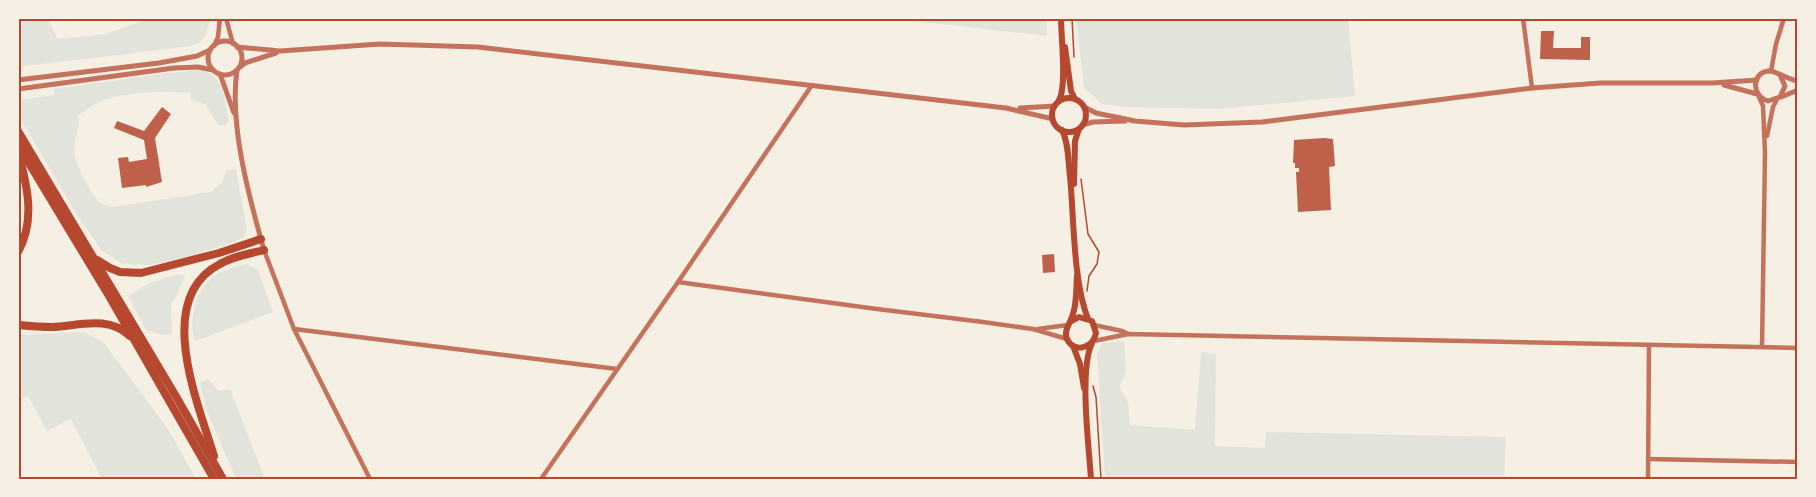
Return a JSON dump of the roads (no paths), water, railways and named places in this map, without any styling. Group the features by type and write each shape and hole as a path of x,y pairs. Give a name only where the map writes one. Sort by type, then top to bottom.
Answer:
{"highway":[{"path":"18,131 223,479"},
{"path":"18,146 214,479"},
{"path":"18,151 28,196 29,214 27,230 18,252"},
{"path":"92,256 103,265 120,272 141,273 211,255 261,238"},
{"path":"218,469 187,356 184,332 186,305 196,285 209,271 229,260 264,250"},
{"path":"18,325 52,327 105,324 119,327 136,343"}],"main road":[{"path":"1061,18 1071,91 1075,99 1084,107 1086,117 1075,141 1074,214"},
{"path":"1061,18 1062,93 1056,104 1053,119 1062,130 1066,142 1077,265 1075,307 1066,332 1067,340 1073,345 1082,348 1093,342"},
{"path":"1056,104 1068,98 1075,99"},
{"path":"1062,130 1074,131 1081,126"},
{"path":"1077,265 1088,319"},
{"path":"1069,323 1079,317 1088,319 1094,324 1096,333 1088,354 1086,407"},
{"path":"1073,345 1080,364 1086,407 1090,479"}],"street":[{"path":"213,70 208,61 218,37 220,18"},
{"path":"226,18 235,45 242,57 238,69 236,121"},
{"path":"1523,18 1532,88"},
{"path":"1771,71 1784,18"},
{"path":"18,80 159,63 197,56 223,42 280,51 380,45 478,47 1006,108 1053,119"},
{"path":"18,89 174,68 198,67 220,74 229,74 244,63 280,51"},
{"path":"1762,347 1765,153 1763,106 1755,86 1763,73 1771,71 1788,80 1798,81"},
{"path":"220,74 236,121 264,250 294,329 370,479"},
{"path":"1765,153 1773,107 1785,86 1780,75"},
{"path":"1081,126 1093,122 1135,121 1184,125 1262,122 1532,88 1600,83 1712,83 1757,80"},
{"path":"1712,83 1758,95 1768,101 1798,90"},
{"path":"541,479 812,85"},
{"path":"1006,108 1056,104"},
{"path":"1084,107 1096,113 1135,121"},
{"path":"678,282 1033,329 1067,340"},
{"path":"1033,329 1069,323"},
{"path":"1094,324 1128,334"},
{"path":"294,329 617,369"},
{"path":"1093,342 1128,334 1798,348"},
{"path":"1648,479 1649,345"},
{"path":"1648,459 1798,462"}]}
